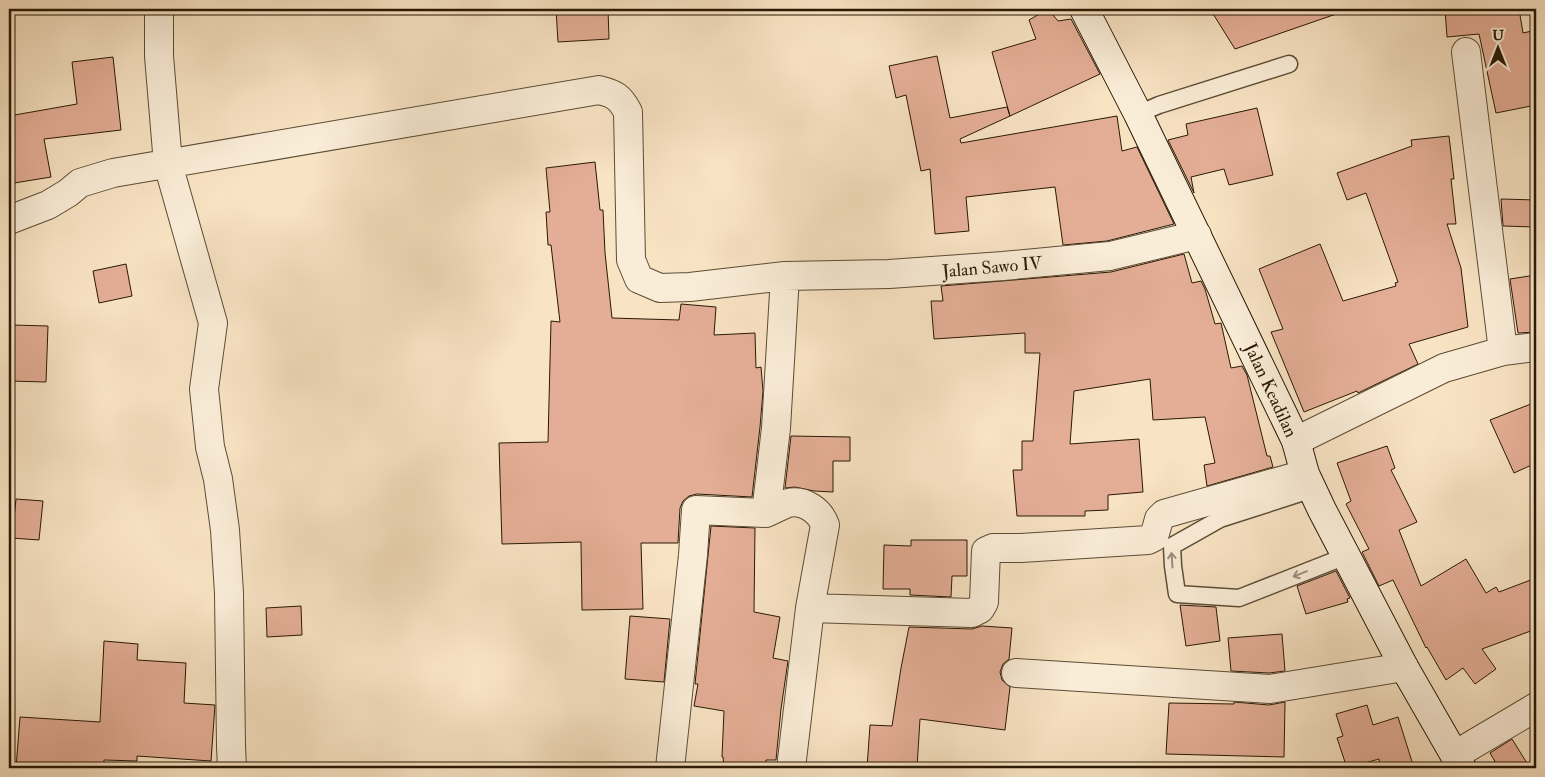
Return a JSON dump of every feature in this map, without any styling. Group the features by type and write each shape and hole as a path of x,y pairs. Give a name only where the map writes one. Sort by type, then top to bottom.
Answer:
{"street":[{"path":"159,9 159,56 168,164 213,323 204,389 210,447 218,479 225,530 229,593 232,768"},
{"name":"Jalan Keadilan","path":"1084,9 1138,114 1296,441 1309,482 1404,667 1459,761"},
{"path":"1466,52 1503,351"},
{"name":"Jalan Sawo IV","path":"9,220 48,205 80,183 113,173 599,90 612,94 622,101 628,112 631,260 639,279 660,288 690,287 784,276 889,274 1100,257 1197,236"},
{"path":"766,513 776,428 784,276"},
{"path":"1296,441 1444,368 1503,351 1536,347"},
{"path":"810,608 972,612 980,609 984,602 986,551 993,548 1148,540 1154,537 1159,518 1164,514 1309,482"},
{"path":"670,768 693,555 696,510 766,513 790,502 817,511 822,516 825,525 810,608 791,768"},
{"path":"1016,674 1270,689 1404,667"},
{"path":"1459,761 1536,707"}],"lane":[{"path":"1138,114 1159,105 1289,64"},
{"path":"1309,482 1220,518 1172,546 1172,566 1177,594 1239,598 1346,556"}],"building":[{"path":"556,9 608,9 609,39 558,42"},
{"path":"1048,9 1058,21 1071,19 1100,74 1010,116 992,52 1036,39 1029,20"},
{"path":"1210,9 1338,9 1339,13 1235,49"},
{"path":"1445,9 1519,9 1523,33 1532,31 1536,50 1536,105 1496,113 1479,34 1447,37"},
{"path":"937,56 950,118 1007,107 1010,116 960,139 961,143 1117,116 1122,151 1137,147 1174,224 1107,241 1063,245 1055,187 966,197 969,231 935,234 930,169 921,171 906,95 896,98 889,66"},
{"path":"113,57 121,130 44,139 51,177 14,183 9,156 9,116 77,104 72,62"},
{"path":"1257,108 1273,175 1229,185 1224,169 1191,177 1194,193 1168,140 1188,135 1186,124"},
{"path":"1449,136 1454,179 1451,179 1456,224 1447,224 1461,268 1468,327 1409,344 1418,364 1358,393 1357,391 1304,412 1271,332 1283,329 1259,269 1320,244 1343,301 1396,286 1395,283 1398,282 1366,193 1347,200 1337,173 1412,146 1411,140"},
{"path":"595,162 600,210 603,210 605,253 612,318 679,320 681,304 716,307 714,335 755,333 756,368 761,367 763,391 752,497 697,494 689,496 683,501 680,508 678,543 641,543 643,609 582,610 581,542 502,544 499,443 548,442 551,321 560,322 551,245 548,245 546,212 550,212 546,168"},
{"path":"1501,199 1536,200 1535,227 1503,226"},
{"path":"1184,254 1192,283 1201,281 1215,324 1221,323 1231,368 1242,366 1247,375 1267,456 1270,456 1273,467 1207,486 1204,465 1215,463 1205,417 1153,420 1150,379 1074,391 1070,444 1139,439 1143,492 1108,495 1108,510 1085,511 1085,516 1017,516 1013,470 1022,470 1022,441 1033,441 1040,353 1025,353 1025,333 934,339 931,301 943,301 941,286 1111,272"},
{"path":"126,264 132,296 99,303 93,271"},
{"path":"1536,275 1536,332 1518,333 1510,279"},
{"path":"12,325 48,326 46,382 9,381 9,334 12,334"},
{"path":"1536,402 1536,463 1514,473 1490,420"},
{"path":"791,436 850,437 850,461 833,461 833,492 795,487 785,488"},
{"path":"1387,446 1395,468 1391,470 1417,522 1399,530 1421,586 1466,559 1486,593 1496,587 1499,592 1536,578 1536,629 1482,649 1496,669 1475,684 1463,668 1446,680 1426,648 1393,580 1379,586 1362,552 1369,549 1346,504 1351,501 1337,463"},
{"path":"16,499 43,501 39,540 12,538"},
{"path":"711,526 755,528 754,612 780,617 773,658 788,661 776,760 766,760 766,768 724,768 722,757 724,711 694,706 698,684 695,684"},
{"path":"911,540 967,540 967,576 952,576 951,597 910,595 910,589 883,589 884,545 911,546"},
{"path":"1336,571 1350,598 1347,599 1348,602 1306,614 1297,586"},
{"path":"1180,605 1216,607 1220,641 1186,646"},
{"path":"301,606 302,635 267,637 266,608"},
{"path":"630,616 670,619 664,682 625,679"},
{"path":"982,626 1012,628 1009,659 1003,664 1000,672 1002,680 1010,687 1005,730 920,719 917,768 867,768 870,725 892,726 909,627 972,629"},
{"path":"1282,634 1285,671 1269,673 1231,671 1228,638"},
{"path":"104,641 138,644 137,660 186,663 184,703 215,705 211,761 137,756 137,761 104,760 104,768 16,768 20,717 100,722"},
{"path":"1234,702 1269,705 1285,702 1284,757 1166,754 1169,703 1234,704"},
{"path":"1367,705 1373,725 1398,717 1414,768 1380,768 1379,759 1347,768 1337,738 1343,736 1336,714"},
{"path":"1512,739 1530,768 1499,768 1490,753"}]}
